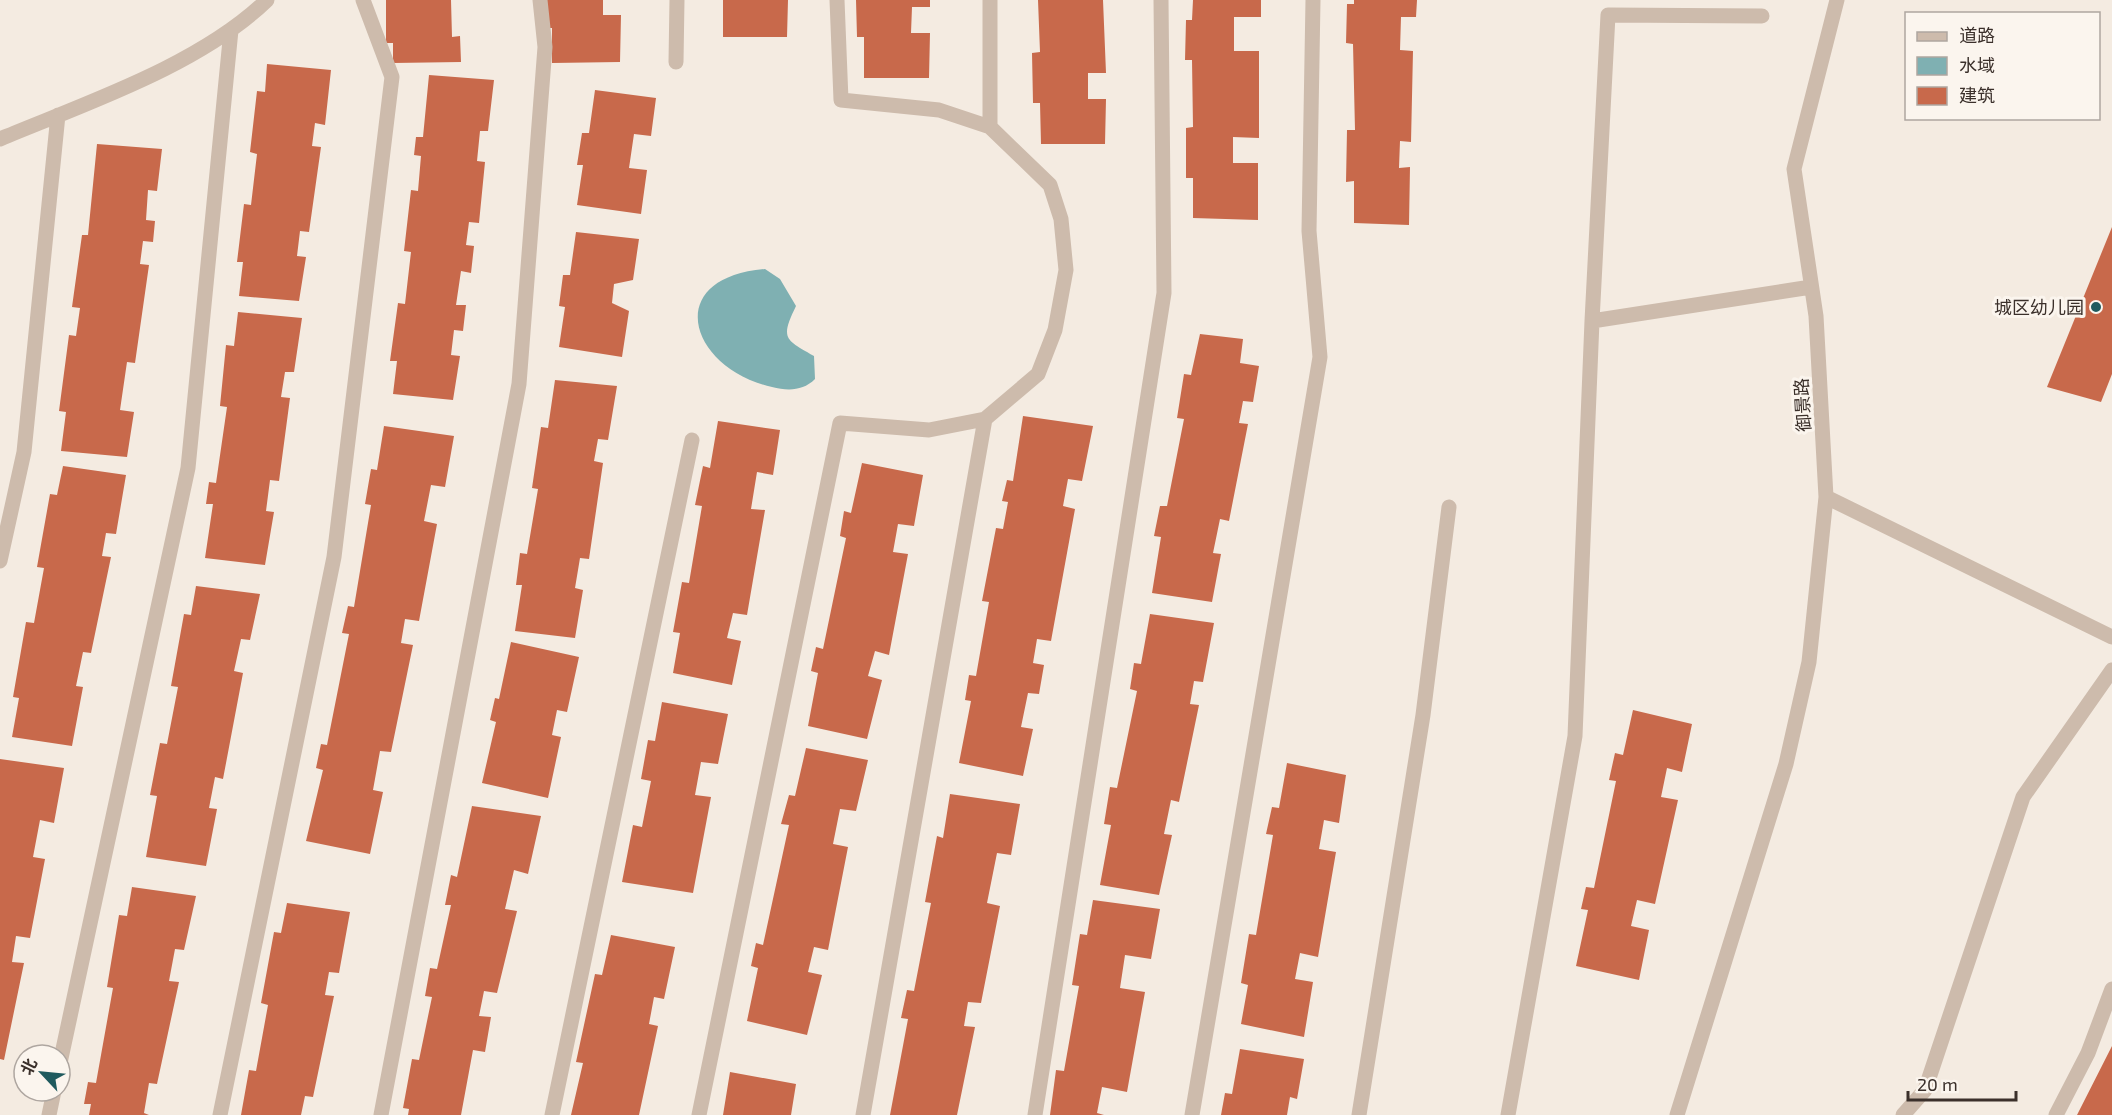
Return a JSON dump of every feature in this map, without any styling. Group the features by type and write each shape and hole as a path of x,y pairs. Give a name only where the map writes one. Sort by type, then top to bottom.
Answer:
{"street":[{"path":"0,139 148,77 243,24 267,0"},
{"path":"220,1115 334,557 392,77 363,0"},
{"path":"381,1115 519,384 545,47 540,0"},
{"path":"676,0 676,62"},
{"path":"699,1115 840,423 929,430 985,419 1038,374 1055,330 1066,270 1061,219 1050,184 990,127 939,110 841,100 837,0"},
{"path":"990,0 990,127"},
{"path":"1035,1115 1164,293 1161,0"},
{"path":"1192,1115 1320,357 1309,231 1313,0"},
{"name":"御景路","path":"1677,1115 1786,764 1809,662 1826,497 1816,316 1794,169 1838,0"},
{"path":"1508,1115 1575,736 1592,321 1608,15 1762,16"},
{"path":"64,1043 188,468 231,30"},
{"path":"0,561 24,452 58,115"},
{"path":"1592,321 1811,287"},
{"path":"863,1115 985,419"},
{"path":"552,1115 692,440"},
{"path":"1826,497 2112,637"},
{"path":"1359,1115 1423,715 1449,507"},
{"path":"1903,1115 1925,1090 2024,797 2112,670"},
{"path":"2056,1115 2088,1053 2112,989"}],"water":[{"path":"765,269 780,279 796,306 788,325 788,337 797,346 814,356 815,379 800,388 772,387 744,377 721,362 706,344 698,324 700,305 711,289 732,276"}],"building":[{"path":"386,0 451,0 452,37 460,36 461,62 393,63 393,43 386,43"},
{"path":"545,0 603,0 603,15 621,15 620,62 552,63 552,28 545,28"},
{"path":"723,0 788,0 787,37 723,37"},
{"path":"856,0 930,0 930,7 912,7 911,33 930,33 929,78 864,78 864,37 857,37"},
{"path":"1038,0 1103,0 1106,73 1088,73 1088,99 1106,99 1105,144 1041,144 1040,103 1033,103 1032,53 1040,52"},
{"path":"1193,0 1261,0 1261,17 1234,17 1234,51 1259,51 1259,138 1233,137 1233,163 1258,163 1258,220 1193,218 1193,178 1186,178 1186,128 1193,127 1192,60 1185,60 1186,20 1192,20"},
{"path":"1354,0 1417,0 1416,17 1401,17 1400,50 1413,51 1411,142 1400,141 1399,168 1410,167 1409,225 1354,223 1354,181 1346,182 1347,130 1355,130 1353,44 1346,43 1347,4 1354,4"},
{"path":"267,64 331,70 325,125 315,123 312,146 321,147 309,232 300,231 297,256 306,257 299,301 239,296 243,262 237,262 244,204 251,205 257,154 250,152 257,91 265,92"},
{"path":"429,75 494,80 488,131 480,131 477,161 485,162 479,223 469,222 466,245 474,246 471,273 461,271 456,305 466,305 463,331 454,330 451,355 460,356 453,400 393,394 397,361 390,361 398,303 405,304 411,252 404,251 411,190 418,191 421,156 414,155 416,137 423,137"},
{"path":"595,90 656,98 651,136 634,134 629,168 647,170 641,214 577,205 583,165 577,165 582,133 589,133"},
{"path":"97,144 162,149 157,191 148,190 146,220 155,221 153,242 143,241 140,264 149,265 135,363 127,362 120,410 134,412 127,457 61,451 66,412 59,411 69,335 76,336 80,308 72,307 82,235 88,235"},
{"name":"城区幼儿园","path":"2112,227 2112,374 2101,402 2047,387"},
{"path":"576,232 639,239 633,280 614,284 612,303 629,311 622,357 559,347 565,307 559,306 563,275 570,275"},
{"path":"238,312 302,318 294,372 285,372 281,397 290,398 279,481 270,480 266,511 274,512 265,565 205,558 213,504 206,504 209,482 216,483 227,407 220,406 226,345 234,346"},
{"path":"1200,334 1243,339 1240,363 1259,366 1253,402 1243,401 1239,423 1248,424 1229,521 1220,519 1213,553 1221,554 1212,602 1152,593 1161,537 1154,536 1160,506 1167,506 1184,419 1177,418 1184,374 1191,375"},
{"path":"555,380 617,386 608,440 598,439 594,461 603,463 589,559 580,558 575,588 583,590 575,638 515,631 522,585 516,585 520,553 527,554 538,489 532,488 541,427 548,428"},
{"path":"1023,416 1093,426 1082,481 1068,479 1063,506 1075,509 1051,641 1037,639 1033,663 1044,665 1039,694 1028,693 1021,727 1033,729 1023,776 959,763 971,701 965,700 969,675 976,676 989,602 982,601 996,528 1003,529 1008,502 1002,501 1007,480 1013,481"},
{"path":"718,421 780,430 773,475 757,472 751,509 765,510 747,615 733,613 727,638 741,641 732,685 673,673 680,633 673,632 682,582 689,583 702,506 695,505 703,466 710,468"},
{"path":"384,426 454,436 445,487 431,485 424,521 437,524 419,621 405,619 401,643 413,645 391,752 380,751 373,790 383,792 370,854 306,841 323,770 316,768 321,744 327,745 349,634 342,633 348,606 354,607 371,505 365,504 371,469 377,470"},
{"path":"862,463 923,475 914,526 898,524 893,552 908,554 889,655 875,651 868,676 882,680 867,739 808,726 818,673 811,671 816,647 823,649 846,538 840,536 844,511 851,513"},
{"path":"63,466 126,475 116,534 106,533 102,556 111,557 91,653 83,652 76,686 83,687 72,746 12,737 19,698 13,697 26,622 34,623 44,568 37,567 50,494 57,495"},
{"path":"196,586 260,594 250,640 241,639 234,671 243,673 223,779 215,777 209,808 217,809 206,866 146,857 157,796 150,795 160,743 167,744 178,687 171,686 184,614 191,615"},
{"path":"1150,614 1214,623 1203,682 1194,681 1190,704 1199,705 1179,802 1171,800 1164,834 1172,835 1159,895 1100,885 1111,825 1104,824 1110,787 1117,788 1137,691 1130,689 1134,663 1141,664"},
{"path":"511,642 579,657 567,712 557,710 552,735 561,737 548,798 482,783 496,722 490,720 495,698 499,699"},
{"path":"662,702 728,714 718,764 701,762 695,795 711,797 693,893 622,882 633,825 642,827 651,781 641,779 648,740 655,741"},
{"path":"1633,710 1692,724 1682,772 1667,768 1661,797 1678,800 1655,904 1637,900 1631,926 1649,930 1639,980 1576,966 1588,910 1581,909 1586,887 1594,888 1616,781 1609,780 1615,753 1623,755"},
{"path":"806,748 868,760 856,811 840,809 833,844 848,847 828,950 814,947 808,972 822,975 807,1035 747,1021 758,968 751,966 756,943 763,945 789,825 781,824 789,795 795,796"},
{"path":"0,759 64,768 54,823 40,820 33,857 45,859 30,938 16,936 12,962 24,963 4,1060 0,1059"},
{"path":"1287,763 1346,775 1339,823 1324,820 1319,849 1336,852 1318,957 1300,953 1295,979 1313,982 1304,1037 1241,1024 1248,985 1241,983 1249,934 1256,935 1273,835 1266,834 1272,807 1279,808"},
{"path":"950,794 1020,804 1011,855 997,853 987,903 1000,906 981,1003 968,1002 964,1026 975,1027 957,1115 890,1115 908,1019 901,1018 907,990 914,991 931,903 925,902 937,836 943,838"},
{"path":"472,806 541,816 528,874 514,870 505,909 517,911 497,993 484,991 479,1016 491,1017 485,1052 473,1050 461,1115 408,1115 409,1109 403,1108 412,1059 419,1060 432,997 425,996 430,968 437,969 451,905 445,905 451,875 457,877"},
{"path":"132,887 196,896 184,950 175,949 169,981 179,982 157,1084 149,1083 144,1113 149,1115 89,1115 91,1104 84,1104 88,1082 96,1083 113,988 107,987 119,915 127,916"},
{"path":"1093,900 1160,909 1151,959 1125,955 1120,988 1145,992 1127,1092 1102,1087 1097,1113 1104,1115 1050,1115 1056,1070 1064,1071 1079,986 1072,985 1080,934 1087,935"},
{"path":"287,903 350,912 339,973 329,972 325,995 334,996 313,1097 305,1096 301,1115 241,1115 249,1070 256,1071 268,1005 261,1003 274,932 281,933"},
{"path":"611,935 675,947 664,999 654,997 649,1024 658,1026 639,1115 571,1115 583,1063 576,1062 595,974 602,975"},
{"path":"2112,1046 2112,1115 2077,1115"},
{"path":"1240,1049 1304,1059 1297,1099 1290,1097 1287,1115 1221,1115 1225,1093 1232,1094"},
{"path":"730,1072 796,1084 791,1115 723,1115"}],"place":[{"name":"城区幼儿园","path":"2096,307"}]}
